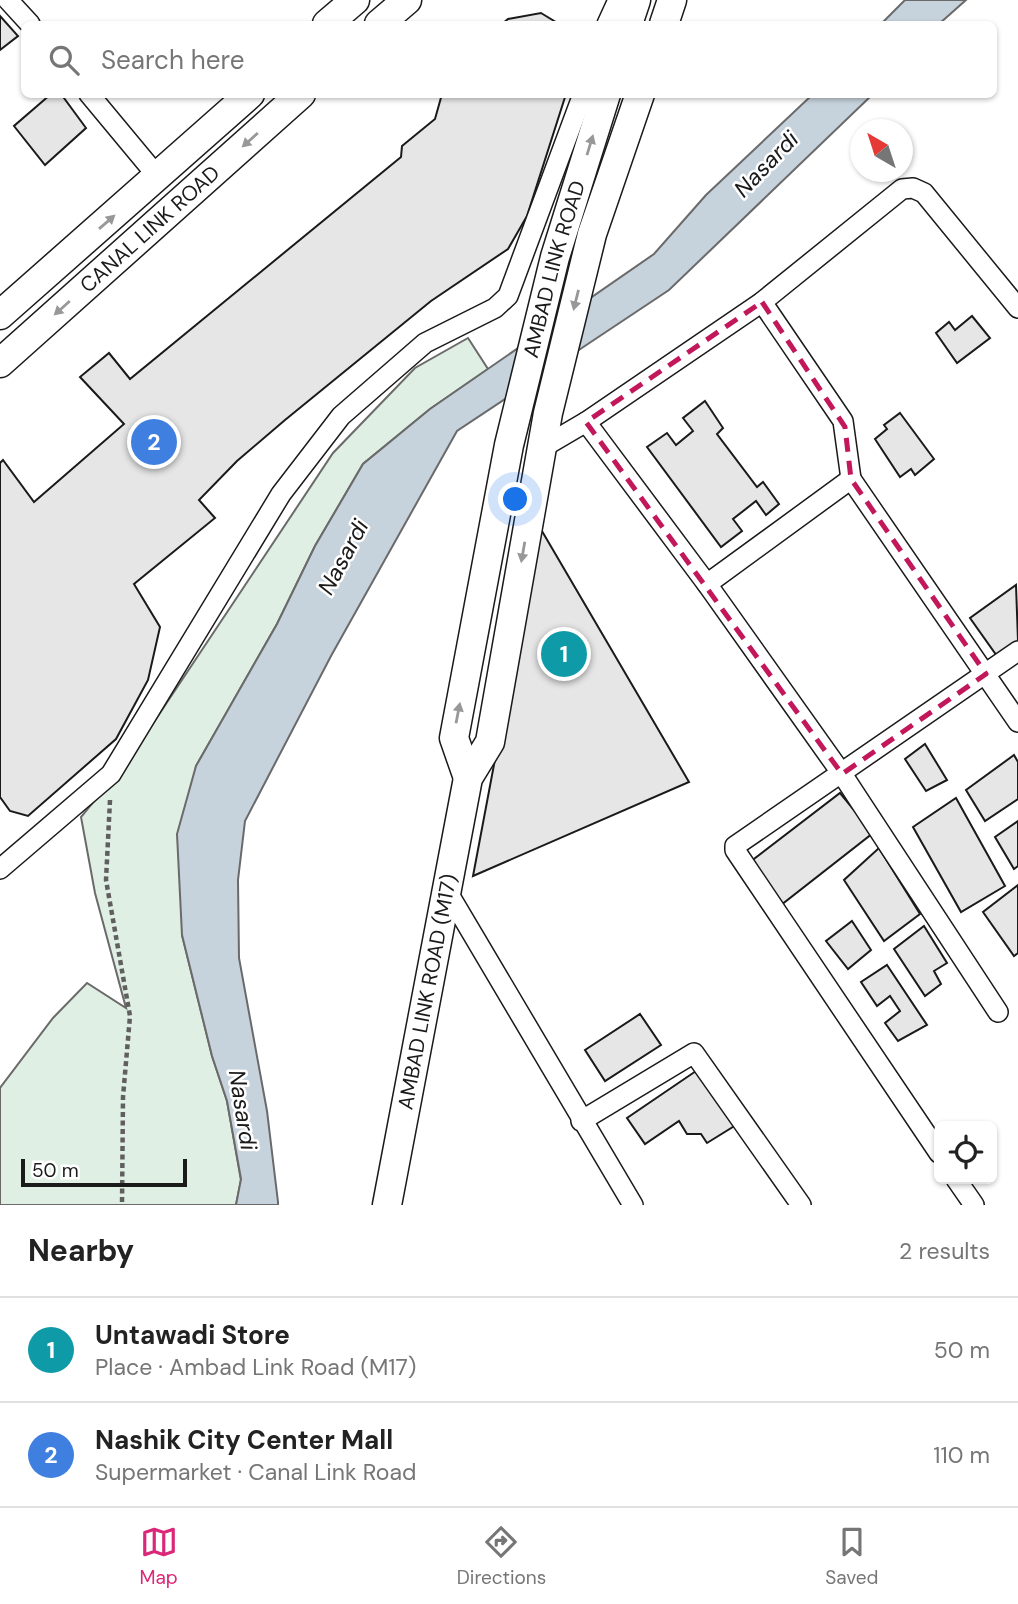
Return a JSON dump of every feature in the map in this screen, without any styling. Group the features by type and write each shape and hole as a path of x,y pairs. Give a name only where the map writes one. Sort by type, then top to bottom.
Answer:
{"main road":[{"path":"330,21 355,0"},
{"path":"382,21 407,0"},
{"path":"629,21 636,0"},
{"path":"665,21 672,0"},
{"name":"CANAL LINK ROAD","path":"0,315 246,98"},
{"name":"CANAL LINK ROAD","path":"0,363 297,98"},
{"name":"AMBAD LINK ROAD","path":"509,445 555,257 605,98"},
{"name":"AMBAD LINK ROAD","path":"548,412 592,234 639,98"},
{"name":"AMBAD LINK ROAD (M17)","path":"387,1205 411,1064 468,778 490,742 548,412"},
{"name":"AMBAD LINK ROAD (M17)","path":"468,778 454,737 509,445"}],"street":[{"path":"8,0 27,21"},
{"path":"608,21 618,0"},
{"path":"92,98 158,177"},
{"path":"2,863 111,774 281,494 341,416 425,343 495,308 508,296 582,98"},
{"path":"540,449 586,422 762,302 902,189 913,188 924,193 1018,308"},
{"path":"762,302 843,421 851,479 1018,722"},
{"path":"586,422 707,584 842,774 998,1012"},
{"path":"707,584 851,479"},
{"path":"934,1146 735,850 739,841 842,774 1018,651"},
{"path":"447,891 633,1205"},
{"path":"581,1121 694,1053 801,1205"},
{"path":"959,1184 974,1205"}],"path":[{"path":"111,774 106,880 130,1016 123,1097 122,1205"}],"highlighted area":[{"path":"762,302 845,427 851,479 986,674 842,774 586,422"}],"green space":[{"path":"468,338 488,369 430,409 363,464 315,546 277,624 196,766 182,935 212,1056 227,1101 241,1180 236,1205 0,1205 0,1088 53,1018 87,983 126,1008 95,893 81,817 132,755 333,453 415,368"}],"water":[{"path":"905,0 966,0 942,21 884,21"},
{"name":"Nasardi","path":"809,98 869,98 669,290 457,431 331,656 245,821 238,880 239,958 267,1111 278,1205 236,1205 241,1179 227,1101 212,1056 182,935 177,834 196,766 277,624 315,546 363,464 430,409 654,254 706,195"}],"building":[{"path":"541,13 554,21 506,21"},
{"path":"0,16 18,36 0,50"},
{"path":"46,98 64,98 86,128 45,165 14,126"},
{"path":"441,98 565,98 527,216 508,249 431,301 237,461 199,500 215,518 134,584 160,627 148,680 116,739 28,816 10,811 0,797 0,463 3,460 34,502 124,424 80,377 109,353 130,379 401,157 402,146 435,119"},
{"path":"972,316 990,338 957,363 936,333 949,322 955,330"},
{"path":"705,401 723,428 717,434 757,487 763,482 779,504 766,515 756,501 733,519 742,531 721,547 647,447 667,433 676,445 693,431 683,418"},
{"path":"900,413 934,459 915,475 911,469 900,477 875,439 887,429 884,425"},
{"path":"539,526 689,782 473,876"},
{"path":"1016,585 1018,641 997,656 970,618"},
{"path":"925,744 947,780 926,791 905,759"},
{"path":"1014,755 1018,762 1018,799 985,821 966,790"},
{"path":"840,793 873,833 781,905 750,862"},
{"path":"956,798 1005,886 961,912 913,827"},
{"path":"1018,821 1018,866 1014,869 995,837"},
{"path":"879,848 920,914 884,941 844,880"},
{"path":"1018,885 1018,953 1014,956 983,912"},
{"path":"852,921 871,950 848,969 826,941"},
{"path":"924,926 947,963 934,971 941,984 925,996 894,949"},
{"path":"887,965 927,1025 898,1041 885,1023 900,1011 890,996 877,1006 861,982"},
{"path":"640,1014 661,1045 605,1081 585,1050"},
{"path":"696,1071 736,1125 707,1143 701,1134 687,1134 679,1121 645,1144 627,1118"}],"place":[{"name":"Nashik City Center Mall","path":"154,442"},
{"name":"Untawadi Store","path":"564,654"}]}
